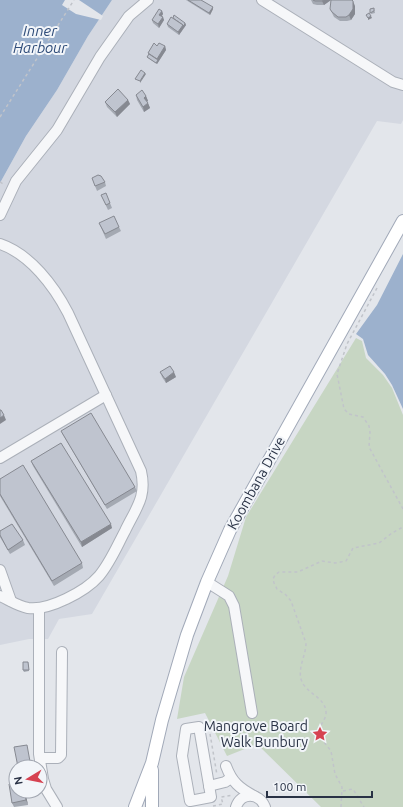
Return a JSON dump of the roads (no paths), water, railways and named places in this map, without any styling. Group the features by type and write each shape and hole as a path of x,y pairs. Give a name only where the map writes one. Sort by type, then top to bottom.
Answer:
{"main road":[{"name":"Koombana Drive","path":"135,807 152,763 162,720 187,635 207,582 230,530 403,221"},
{"name":"Koombana Drive","path":"152,763 152,807"}],"street":[{"path":"0,214 16,181 57,130 100,57 129,16 148,0"},
{"path":"262,0 393,82 403,85"},
{"path":"0,244 11,248 21,255 49,282 59,296 141,471 144,488 106,566 91,584 60,602 39,608 27,608 0,596"},
{"path":"0,458 106,395"},
{"path":"0,570 12,601"},
{"path":"207,582 229,596 234,606 252,712"},
{"path":"39,608 40,758 46,789 57,807"},
{"path":"40,758 58,758 61,755 62,652"},
{"path":"199,726 209,786 211,797 190,801 182,756 186,729 199,726"},
{"path":"226,766 238,793 236,803"},
{"path":"209,786 232,781 261,800 265,807"},
{"path":"236,803 245,796 254,796"}],"water":[{"name":"Inner Harbour","path":"0,0 112,0 88,36 57,90 26,136 0,183"},
{"path":"403,254 403,409 392,385 385,374 368,355 363,339 356,334 377,305"}],"place":[{"name":"Mangrove Board Walk Bunbury","path":"320,734"}]}
